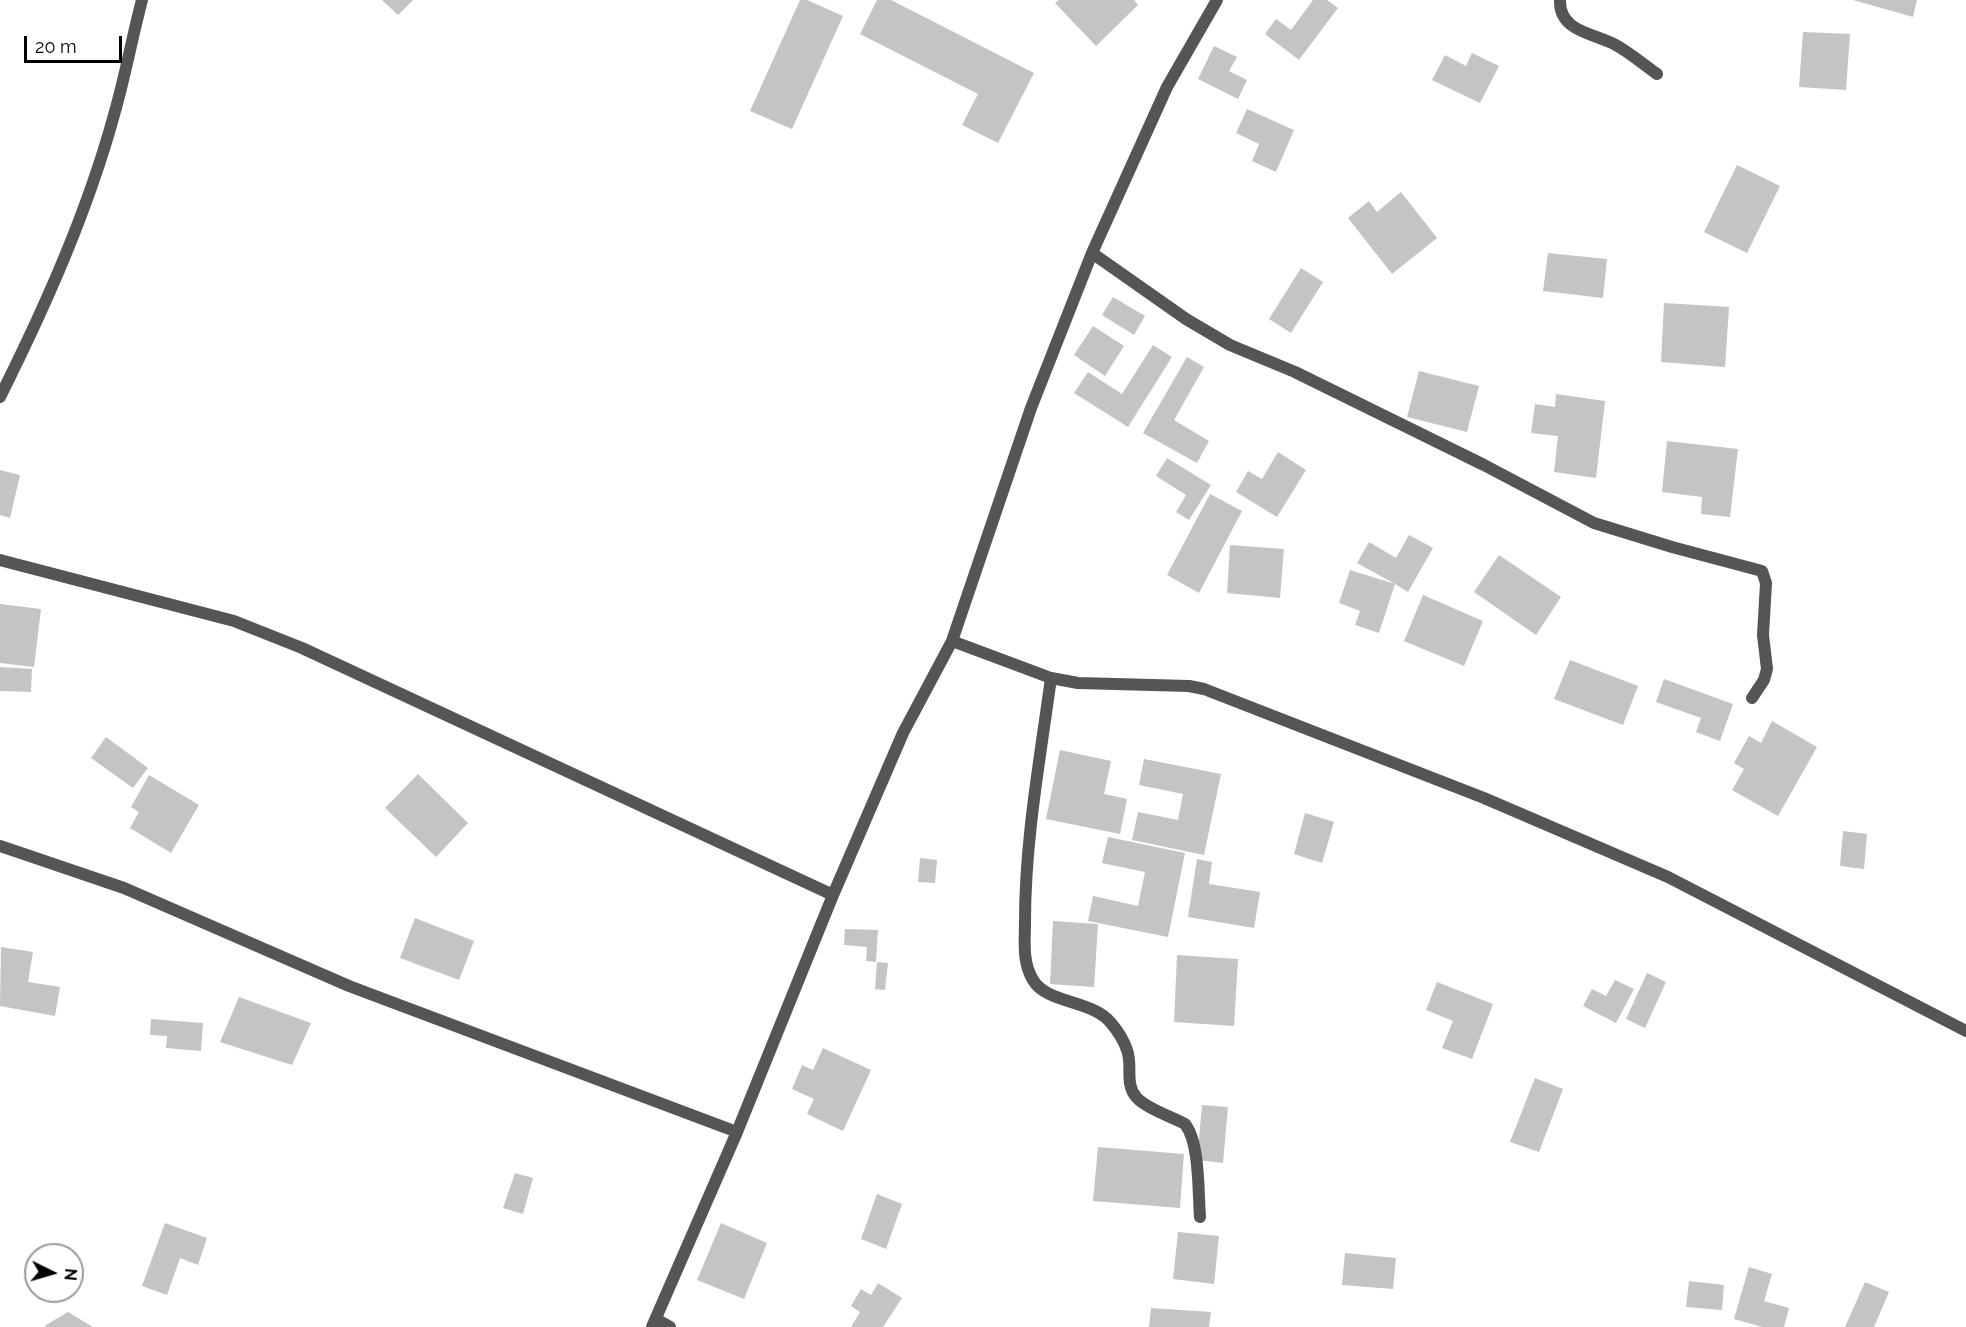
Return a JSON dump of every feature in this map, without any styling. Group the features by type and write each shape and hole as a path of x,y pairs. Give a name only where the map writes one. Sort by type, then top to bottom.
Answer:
{"street":[{"path":"0,397 40,318 84,205 114,116 141,0"},
{"path":"670,1327 654,1323 737,1132 833,895 903,733 952,641 1031,408 1092,253 1167,87 1217,0"},
{"path":"1560,0 1562,14 1572,27 1615,45 1657,74"},
{"path":"1092,253 1186,319 1230,345 1305,377 1484,465 1594,523 1762,571 1766,584 1762,635 1767,669 1764,680 1752,698"},
{"path":"0,560 234,621 292,644 833,895"},
{"path":"952,641 1051,678 1078,682 1189,686 1204,689 1484,798 1668,877 1966,1031"},
{"path":"1051,678 1028,848 1024,951 1027,966 1040,989 1095,1010 1110,1021 1128,1051 1130,1084 1138,1100 1185,1124 1194,1148 1200,1217"},
{"path":"0,846 124,888 349,986 737,1132"}],"building":[{"path":"382,0 413,0 398,15"},
{"path":"800,0 807,0 843,16 792,129 750,111"},
{"path":"877,0 891,0 1034,73 998,143 962,125 978,94 860,34"},
{"path":"1059,0 1134,0 1138,5 1096,46 1055,3"},
{"path":"1313,0 1327,0 1338,8 1299,60 1265,34 1276,19 1291,30"},
{"path":"1853,0 1917,0 1913,17"},
{"path":"1803,32 1850,34 1846,90 1799,87"},
{"path":"1214,46 1237,57 1229,71 1247,80 1238,99 1198,79"},
{"path":"1472,53 1499,66 1480,103 1432,80 1445,55 1466,66"},
{"path":"1247,109 1294,130 1276,172 1252,161 1259,144 1236,133"},
{"path":"1737,165 1780,186 1747,253 1704,232"},
{"path":"1401,192 1437,238 1392,274 1348,218 1369,201 1377,212"},
{"path":"1548,253 1607,259 1603,298 1543,291"},
{"path":"1301,268 1323,282 1291,333 1269,319"},
{"path":"1113,297 1145,316 1134,335 1102,315"},
{"path":"1664,303 1729,307 1725,367 1661,362"},
{"path":"1093,326 1124,346 1105,376 1074,355"},
{"path":"1153,345 1172,357 1128,427 1074,393 1088,372 1122,394"},
{"path":"1187,357 1204,367 1174,420 1209,441 1197,463 1143,433"},
{"path":"1419,371 1479,386 1467,432 1407,417"},
{"path":"1556,394 1605,401 1596,478 1554,472 1558,436 1531,433 1535,404 1555,407"},
{"path":"1667,441 1738,449 1730,517 1701,514 1702,497 1662,492"},
{"path":"1278,452 1306,470 1277,517 1236,492 1248,471 1262,479"},
{"path":"1167,458 1211,485 1189,520 1176,512 1186,495 1156,476"},
{"path":"0,470 20,475 10,518 0,515"},
{"path":"1210,494 1242,511 1199,593 1167,575"},
{"path":"1409,535 1433,548 1408,592 1357,563 1369,542 1396,558"},
{"path":"1230,545 1284,549 1280,598 1227,593"},
{"path":"1499,555 1561,597 1536,635 1474,592"},
{"path":"1350,570 1395,584 1379,633 1355,625 1360,611 1339,603"},
{"path":"1423,595 1483,621 1464,666 1404,641"},
{"path":"0,604 41,609 34,667 0,663"},
{"path":"1570,660 1638,686 1623,725 1554,699"},
{"path":"0,667 32,669 31,692 0,691"},
{"path":"1664,679 1733,704 1720,741 1696,732 1701,718 1656,702"},
{"path":"1772,721 1817,747 1778,816 1732,790 1744,769 1734,763 1749,736 1761,743"},
{"path":"106,737 148,768 133,788 91,758"},
{"path":"1060,750 1111,761 1104,794 1127,799 1120,834 1046,819"},
{"path":"1144,759 1221,774 1204,855 1132,840 1138,812 1178,820 1183,794 1139,785"},
{"path":"418,774 468,823 436,857 385,808"},
{"path":"149,775 199,805 171,853 130,828 139,812 131,807"},
{"path":"1305,813 1334,822 1322,863 1294,854"},
{"path":"1843,831 1867,834 1864,869 1840,866"},
{"path":"1108,837 1185,853 1168,937 1088,921 1093,896 1138,906 1145,872 1102,863"},
{"path":"920,858 937,860 935,883 918,882"},
{"path":"1197,859 1212,862 1209,884 1260,892 1254,928 1188,917"},
{"path":"415,918 474,941 459,980 400,958"},
{"path":"1053,921 1098,924 1094,987 1050,984"},
{"path":"845,929 878,930 876,962 866,961 867,947 844,945"},
{"path":"1,947 33,952 28,982 60,987 55,1016 0,1006"},
{"path":"1177,955 1238,959 1234,1026 1174,1022"},
{"path":"877,962 888,963 885,990 875,989"},
{"path":"1647,973 1666,982 1645,1028 1626,1019"},
{"path":"1615,980 1634,989 1616,1023 1583,1006 1592,989 1606,996"},
{"path":"1437,982 1493,1004 1472,1059 1442,1048 1453,1021 1426,1010"},
{"path":"239,997 311,1023 292,1065 220,1042"},
{"path":"151,1019 203,1023 201,1051 166,1048 167,1036 150,1035"},
{"path":"823,1048 871,1070 843,1131 807,1114 814,1099 792,1089 802,1065 813,1070"},
{"path":"1535,1078 1563,1089 1539,1152 1510,1142"},
{"path":"1202,1105 1228,1107 1223,1163 1197,1160"},
{"path":"1098,1147 1184,1154 1180,1208 1093,1201"},
{"path":"515,1173 533,1178 523,1214 503,1208"},
{"path":"877,1194 902,1204 886,1249 861,1239"},
{"path":"165,1223 207,1238 198,1265 180,1258 167,1295 142,1286"},
{"path":"721,1223 767,1243 744,1299 697,1280"},
{"path":"1178,1232 1219,1236 1214,1284 1173,1279"},
{"path":"1345,1253 1396,1258 1393,1289 1342,1285"},
{"path":"1749,1267 1772,1274 1764,1301 1789,1308 1784,1327 1762,1327 1734,1319"},
{"path":"1689,1281 1724,1285 1722,1310 1686,1307"},
{"path":"1865,1282 1889,1292 1874,1327 1845,1327"},
{"path":"878,1283 902,1298 883,1327 851,1327 860,1312 851,1306 861,1289 871,1295"},
{"path":"1151,1308 1211,1312 1209,1327 1149,1327"},
{"path":"68,1312 93,1327 45,1327"}]}
